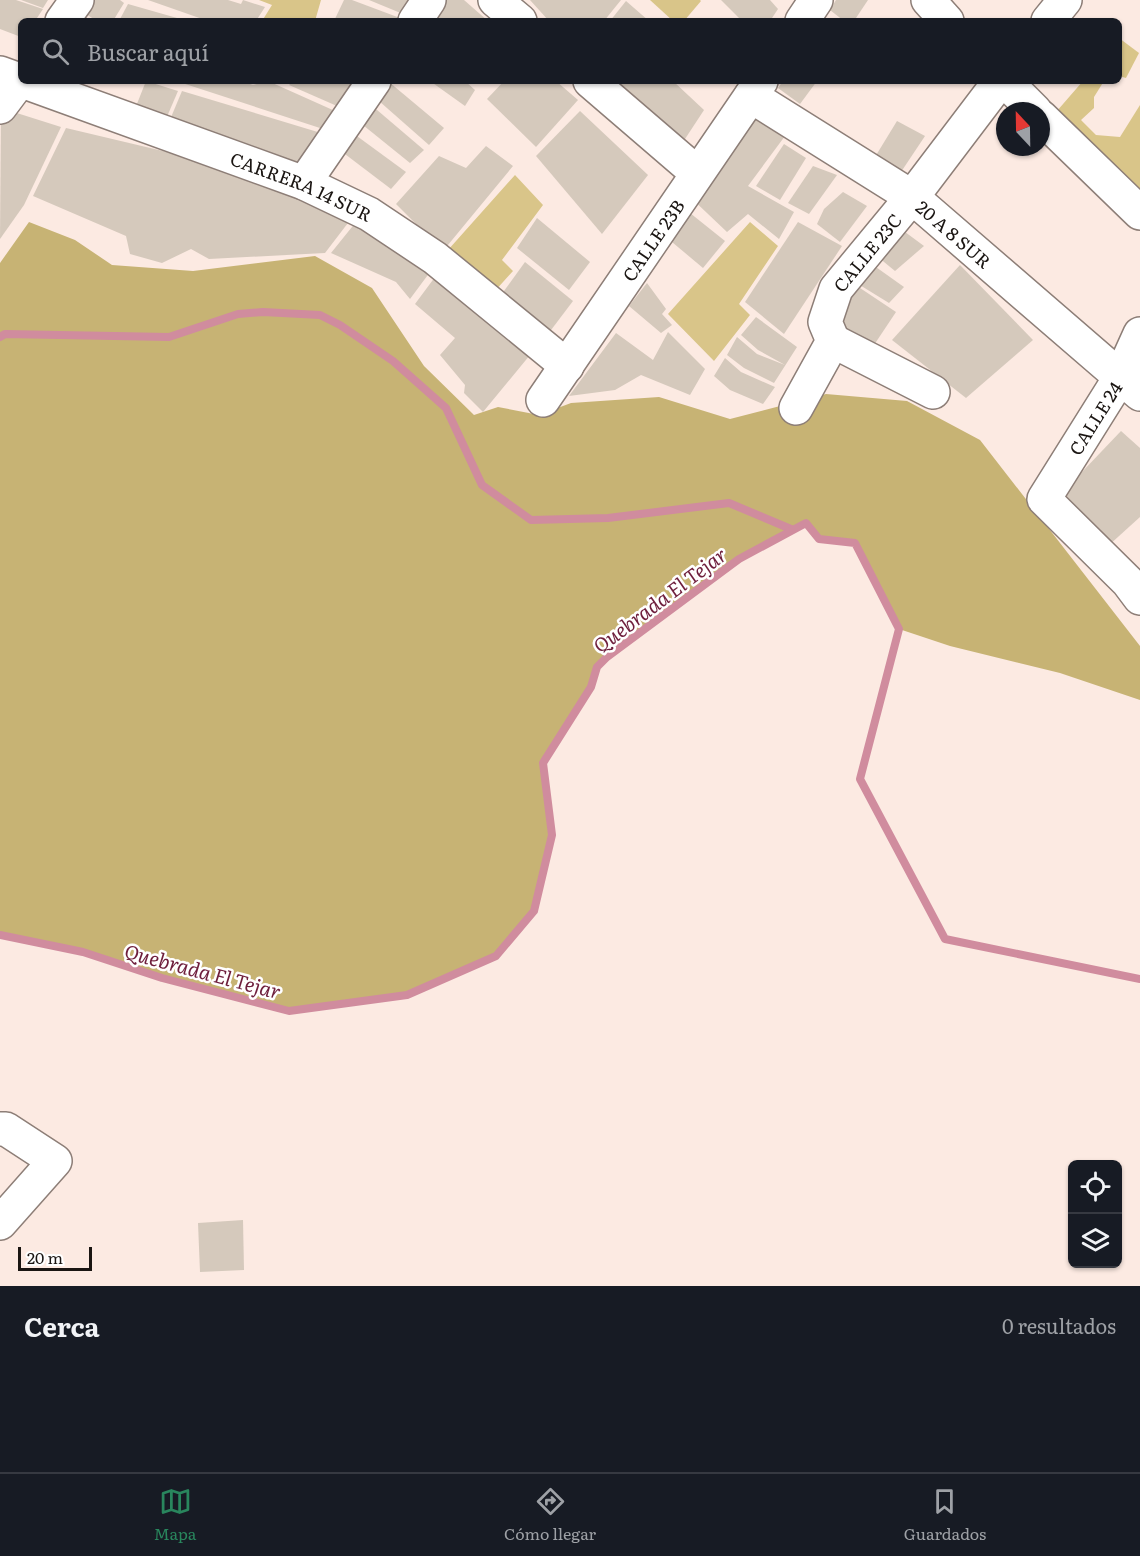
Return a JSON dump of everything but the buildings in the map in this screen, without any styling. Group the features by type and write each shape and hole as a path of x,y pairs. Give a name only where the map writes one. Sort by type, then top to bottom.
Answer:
{"street":[{"path":"64,18 77,0"},
{"path":"417,18 429,0"},
{"path":"495,0 516,18"},
{"path":"804,18 816,0"},
{"path":"928,0 944,18"},
{"path":"1050,18 1065,0"},
{"path":"304,183 372,84"},
{"path":"593,84 697,173"},
{"name":"CALLE 23C","path":"833,341 825,322 836,289 912,196 998,84"},
{"path":"1008,84 1026,102"},
{"name":"CARRERA 14 SUR","path":"10,85 304,183 369,214 435,258 567,366"},
{"name":"CALLE 23B","path":"543,400 756,88"},
{"name":"20 A 8 SUR","path":"756,88 912,196 1130,385"},
{"path":"1050,126 1140,213"},
{"name":"CALLE 24","path":"1136,584 1044,499 1130,385 1140,334"},
{"path":"796,408 833,341 933,392"},
{"path":"0,1129 6,1129 55,1161 0,1223"}],"shaded area":[{"path":"259,0 321,0 316,18 264,18 272,5"},
{"path":"650,0 701,1 687,18 670,18"},
{"path":"1122,40 1139,53 1126,78 1122,77"},
{"path":"1080,84 1102,84 1094,97 1094,108 1081,120 1096,135 1120,137 1140,105 1140,207 1050,119"},
{"path":"515,175 543,205 502,260 513,271 494,292 448,250"},
{"path":"29,222 75,240 112,265 193,271 315,256 372,288 424,366 474,415 498,407 539,415 571,403 659,397 730,419 826,394 907,401 980,440 1140,646 1140,700 1060,673 950,646 899,629 855,543 825,539 805,523 739,559 607,657 597,667 591,687 543,762 552,835 534,911 496,956 407,995 289,1011 162,978 83,952 0,935 0,263"},
{"path":"750,222 778,246 739,304 750,315 714,361 668,314"}],"waterway":[{"path":"0,337 5,334 169,337 238,314 263,312 320,315 340,325 393,361 446,408 482,485 531,520 608,518 729,503 791,529"},
{"name":"Quebrada El Tejar","path":"0,935 83,952 162,978 289,1011 407,995 496,956 534,911 552,835 543,763 591,687 597,667 607,657 739,559 806,523 819,539 855,543 899,629 860,779 945,939 1140,979"}]}
